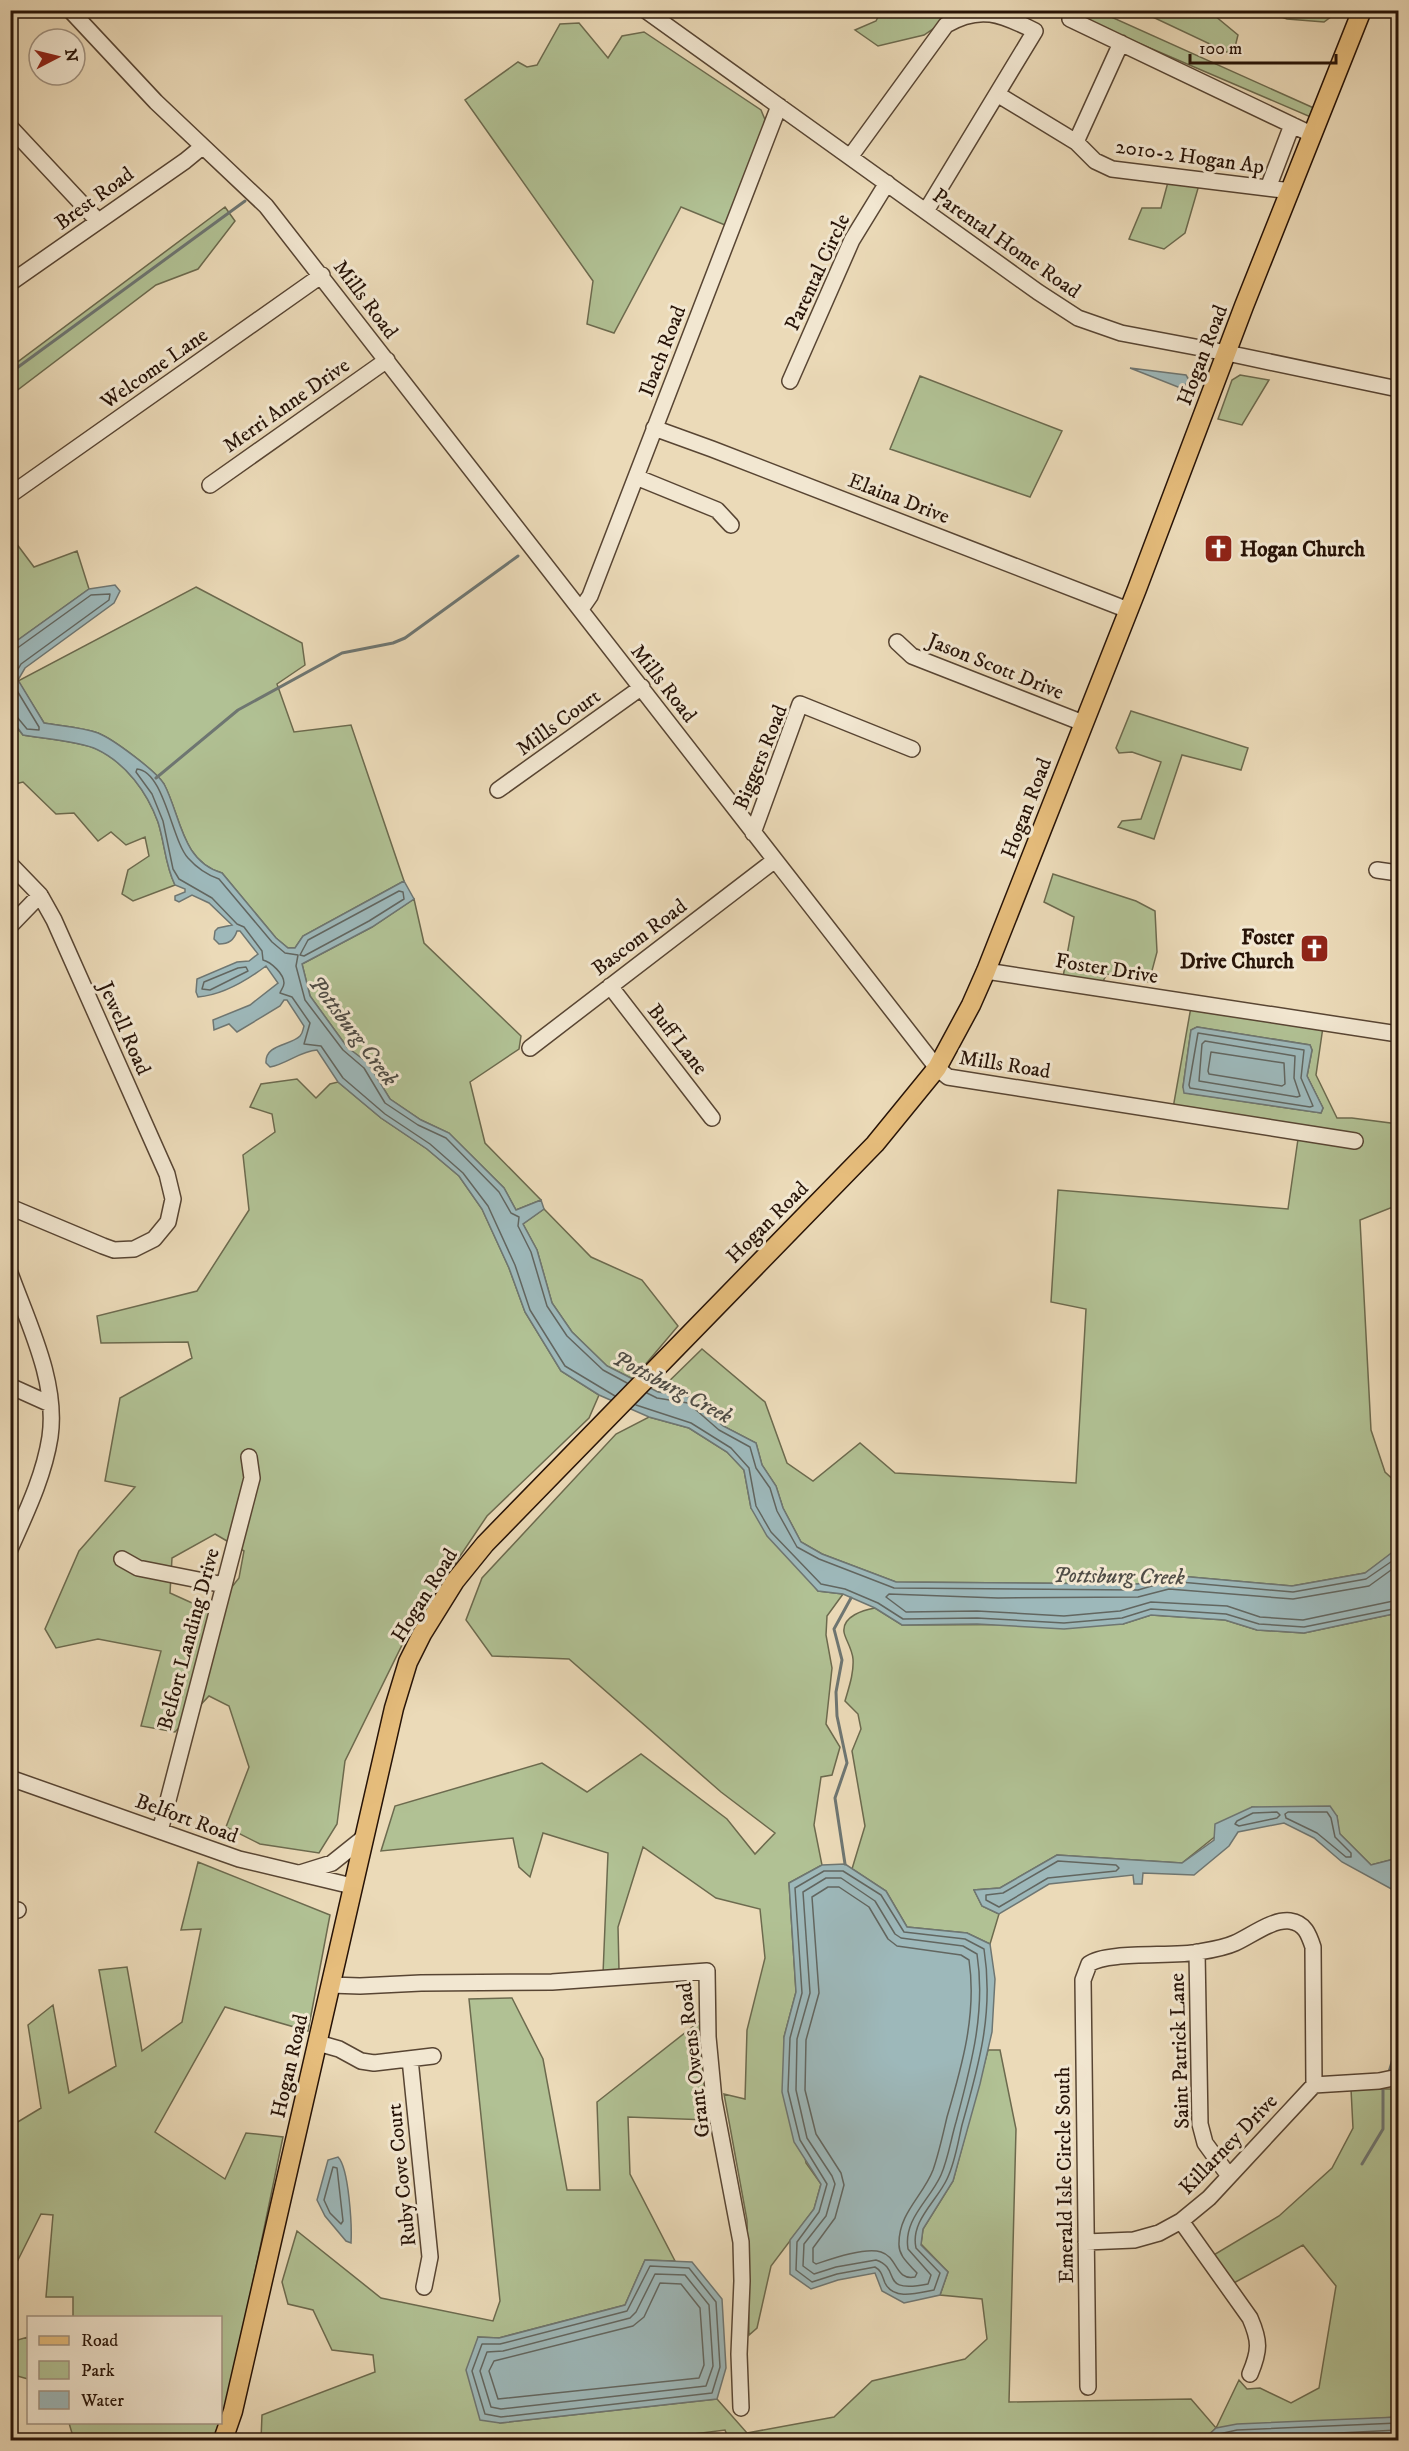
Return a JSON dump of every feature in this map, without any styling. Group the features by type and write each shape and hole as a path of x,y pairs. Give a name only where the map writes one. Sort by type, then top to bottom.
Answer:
{"main road":[{"name":"Hogan Road","path":"223,2440 233,2411 318,2043 362,1839 394,1708 408,1662 441,1601 485,1544 608,1415 875,1144 937,1068 971,1005 986,971 1362,10"}],"street":[{"name":"Mills Road","path":"70,10 156,102 266,206 322,275 937,1068 948,1077 1355,1141"},
{"name":"Parental Home Road","path":"645,10 1078,318 1121,333 1398,389"},
{"path":"850,157 946,25 961,16 986,12 1009,18 1035,31 926,212"},
{"path":"1070,19 1313,135"},
{"path":"1076,142 1121,43"},
{"name":"2010-2 Hogan Ap","path":"997,94 1076,142 1095,161 1112,169 1291,191"},
{"name":"Ibach Road","path":"580,609 590,596 779,106"},
{"path":"1268,188 1292,125"},
{"path":"10,127 98,221"},
{"name":"Brest Road","path":"10,283 202,147"},
{"name":"Parental Circle","path":"789,381 852,240 887,183"},
{"name":"Welcome Lane","path":"10,495 322,275"},
{"name":"Merri Anne Drive","path":"210,485 387,360"},
{"name":"Elaina Drive","path":"654,428 712,448 1128,610"},
{"path":"636,477 717,510 731,525"},
{"name":"Jason Scott Drive","path":"897,642 912,656 1083,723"},
{"name":"Mills Court","path":"498,790 642,687"},
{"name":"Biggers Road","path":"753,833 800,704 912,749"},
{"name":"Bascom Road","path":"530,1048 775,860"},
{"name":"Jewell Road","path":"10,864 40,895 54,920 167,1174 172,1199 168,1221 154,1239 134,1249 114,1250 10,1207"},
{"path":"1377,870 1398,873"},
{"path":"10,926 40,895"},
{"name":"Foster Drive","path":"986,971 1398,1034"},
{"name":"Buff Lane","path":"610,986 712,1118"},
{"path":"10,1273 40,1359 50,1404 50,1436 45,1460 36,1490 10,1549"},
{"path":"10,1386 50,1404"},
{"name":"Belfort Landing Drive","path":"160,1831 252,1478 249,1457"},
{"path":"122,1559 138,1568 224,1585"},
{"name":"Belfort Road","path":"10,1778 239,1859 352,1886"},
{"path":"296,1874 332,1863 362,1839"},
{"path":"1197,1952 1232,1944 1279,1922 1298,1923 1306,1929 1313,1947 1314,2085 1379,2081 1398,2077"},
{"name":"Emerald Isle Circle South","path":"1088,2387 1083,1980 1089,1964 1104,1956 1174,1956 1197,1952"},
{"name":"Saint Patrick Lane","path":"1197,1952 1200,2124 1205,2143 1229,2176"},
{"name":"Grant Owens Road","path":"330,1985 552,1982 707,1971 708,2037 713,2089 741,2242 739,2354 741,2408"},
{"path":"318,2043 339,2049 362,2061 374,2063 433,2056"},
{"name":"Ruby Cove Court","path":"410,2059 430,2257 424,2287"},
{"name":"Killarney Drive","path":"1086,2242 1134,2240 1159,2233 1180,2221 1209,2198 1314,2085"},
{"path":"1180,2221 1250,2318 1255,2330 1259,2353 1250,2374"}],"green space":[{"path":"877,11 959,11 924,35 878,46 855,30 876,21 879,15"},
{"path":"1008,11 1098,11 1316,109 1313,118 1080,18 1055,13"},
{"path":"1140,11 1209,11 1238,35 1233,55"},
{"path":"1265,11 1339,11 1324,22 1287,19"},
{"path":"579,23 608,58 622,36 644,32 761,110 766,122 725,225 681,207 614,333 587,324 593,281 465,100 518,62 527,67 537,65 560,24"},
{"path":"1168,182 1199,185 1185,233 1164,249 1129,239 1142,208 1161,208"},
{"path":"225,207 235,221 198,269 156,285 11,395 11,367"},
{"path":"1240,375 1269,380 1242,425 1218,419 1232,380"},
{"path":"920,376 1062,431 1030,497 890,449"},
{"path":"10,535 34,567 77,551 89,589 11,645"},
{"path":"196,587 302,643 305,665 277,684 294,732 351,725 404,881 303,936 295,948 288,948 276,938 222,873 208,867 198,859 184,836 164,784 152,771 105,736 78,728 44,723 18,681"},
{"path":"1131,711 1248,748 1241,770 1182,755 1154,839 1118,827 1122,821 1141,819 1161,762 1132,752 1119,753 1116,748"},
{"path":"10,719 23,735 72,742 97,749 126,770 142,789 158,822 169,870 175,885 133,901 122,894 128,870 149,856 145,837 126,845 111,832 98,841 74,813 56,814 23,782 11,785"},
{"path":"1053,874 1136,901 1155,911 1157,952 1149,982 1107,974 1102,983 1063,977 1074,917 1044,902"},
{"path":"414,899 424,943 521,1036 519,1049 470,1082 485,1143 541,1200 516,1210 504,1188 449,1133 421,1120 390,1099 368,1064 347,1047 310,996 302,964 372,927"},
{"path":"1191,1007 1323,1027 1316,1075 1337,1118 1398,1124 1398,1205 1360,1220 1371,1430 1385,1472 1398,1484 1398,1551 1365,1573 1292,1586 1168,1575 1138,1584 896,1582 822,1554 801,1542 783,1508 776,1486 762,1465 756,1443 723,1426 691,1397 658,1392 702,1349 765,1402 787,1463 813,1481 860,1443 895,1473 1076,1483 1086,1309 1051,1302 1058,1190 1288,1209 1298,1139 1356,1149 1358,1134 1173,1108","holes":["1197,1027 1310,1045 1312,1050 1307,1076 1323,1108 1321,1113 1187,1093 1183,1087 1191,1030"]},
{"path":"297,1079 316,1098 330,1084 338,1082 381,1118 427,1149 459,1176 482,1209 509,1268 525,1312 561,1371 599,1395 589,1418 487,1516 407,1635 345,1761 337,1824 319,1853 260,1844 226,1827 249,1767 229,1706 209,1696 175,1732 141,1726 161,1651 98,1639 56,1648 45,1629 79,1551 135,1487 105,1481 120,1398 192,1358 188,1342 101,1343 97,1316 197,1291 249,1210 243,1155 275,1132 272,1114 250,1107 261,1084","holes":["215,1534 244,1551 239,1578 212,1612 170,1593 172,1558"]},
{"path":"544,1209 591,1257 642,1280 678,1326 633,1379 607,1366 572,1332 552,1303 537,1250 523,1224"},
{"path":"649,1417 689,1428 727,1452 744,1470 751,1508 818,1591 843,1594 827,1616 826,1635 832,1668 826,1724 840,1747 832,1775 821,1777 814,1825 822,1865 789,1883 796,1992 784,2037 806,2163 821,2184 814,2209 771,2266 757,2328 749,2335 747,2220 724,2094 745,2099 747,2030 765,1958 760,1909 716,1898 643,1847 618,1927 619,1970 603,1974 608,1853 543,1833 530,1877 519,1867 513,1838 381,1851 395,1806 542,1763 587,1792 641,1754 727,1819 755,1854 775,1833 721,1792 569,1659 492,1656 466,1620 482,1578 616,1434"},
{"path":"875,1608 902,1625 1123,1624 1151,1615 1225,1620 1257,1630 1304,1633 1398,1613 1398,1858 1371,1865 1339,1833 1337,1816 1252,1807 1182,1863 1057,1855 1000,1888 974,1890 982,1906 999,1914 990,1944 967,1933 907,1927 886,1891 852,1869 865,1826 852,1751 861,1729 858,1714 845,1701 851,1680 853,1659 844,1626 855,1615"},
{"path":"198,1862 330,1915 308,2031 225,2007 155,2132 225,2179 246,2133 283,2137 226,2412 222,2421 222,2316 73,2316 73,2297 46,2297 53,2215 41,2214 11,2274 11,2126 41,2108 28,2025 53,2005 69,2093 116,2066 99,1970 127,1967 142,2051 182,2022 201,1929 181,1930"},
{"path":"512,1998 543,2059 567,2190 600,2190 597,2102 700,2021 708,2120 628,2117 630,2174 675,2261 645,2260 625,2305 499,2338 478,2337 500,2423 717,2399 747,2433 834,2417 872,2381 965,2359 987,2339 982,2299 940,2295 948,2272 921,2244 923,2229 953,2181 988,2050 1000,2050 1016,2129 1009,2402 1191,2399 1216,2428 1203,2440 729,2440 725,2430 646,2440 261,2440 262,2415 375,2372 373,2355 332,2350 313,2310 288,2304 282,2282 297,2231 381,2298 493,2321 500,2301 469,1999"},
{"path":"1351,2089 1398,2089 1398,2417 1216,2428 1239,2380 1247,2389 1260,2388 1291,2403 1319,2388 1336,2286 1303,2245 1232,2284 1212,2256 1279,2216 1332,2168 1353,2128"},
{"path":"27,2337 27,2379 10,2374 14,2341"},
{"path":"69,2424 221,2424 214,2440 74,2440"}],"water":[{"path":"1130,368 1186,375 1189,380 1184,387 1178,387"},
{"path":"115,585 120,591 114,603 25,668 18,680 44,723 78,728 105,736 152,771 164,784 184,836 198,859 208,867 222,873 276,938 288,948 295,948 303,936 404,881 414,899 372,927 302,964 310,996 347,1047 368,1063 390,1099 421,1120 449,1133 504,1188 516,1210 541,1200 544,1209 523,1224 537,1250 552,1303 572,1332 607,1366 658,1392 691,1397 723,1426 756,1443 762,1465 776,1486 783,1508 801,1542 822,1554 896,1582 1138,1584 1168,1575 1292,1586 1365,1573 1394,1551 1398,1551 1398,1613 1304,1633 1257,1630 1225,1620 1151,1615 1123,1624 1064,1629 977,1624 902,1625 875,1608 843,1594 818,1591 767,1536 751,1508 744,1470 727,1452 689,1428 649,1417 599,1395 561,1371 525,1312 509,1268 482,1209 459,1176 427,1149 381,1118 338,1082 317,1050 270,1067 266,1063 269,1052 296,1039 300,1036 304,1026 287,1000 237,1032 229,1024 214,1030 213,1020 250,1005 278,983 266,966 234,986 198,997 197,979 237,962 249,961 258,954 240,931 237,931 233,939 226,943 219,944 214,939 218,928 232,925 209,903 192,895 179,902 175,900 175,896 185,892 185,889 175,885 169,870 158,822 148,800 126,770 96,749 72,742 23,735 11,719 11,645 89,589"},
{"path":"1197,1027 1310,1045 1312,1050 1307,1076 1323,1108 1321,1113 1184,1093 1191,1030"},
{"path":"1330,1806 1337,1816 1340,1834 1371,1865 1398,1858 1398,1975 1395,1952 1397,1892 1342,1862 1314,1838 1284,1823 1238,1832 1229,1846 1194,1875 1143,1873 1142,1884 1134,1884 1133,1875 1049,1884 999,1914 982,1906 974,1890 1000,1888 1057,1855 1182,1863 1214,1840 1215,1824 1252,1807"},
{"path":"845,1864 886,1891 907,1927 967,1933 990,1944 995,1979 992,2032 953,2181 923,2229 921,2245 948,2272 940,2295 904,2303 882,2291 875,2273 838,2280 811,2289 790,2274 790,2240 814,2209 821,2184 794,2142 782,2092 784,2037 796,1992 789,1883 822,1865"},
{"path":"338,2157 342,2163 347,2185 351,2243 346,2241 325,2216 317,2200 328,2160"},
{"path":"645,2260 692,2262 722,2299 726,2368 717,2399 500,2423 480,2420 466,2370 478,2337 499,2338 625,2305"},
{"path":"1398,2417 1398,2440 1203,2440 1216,2428 1237,2424"}],"waterway":[{"path":"10,373 245,201"},
{"path":"156,778 238,710 342,653 393,643 405,638 518,556"},
{"path":"845,1864 835,1798 847,1763 837,1716 836,1692 842,1660 834,1629 851,1598"},
{"path":"1389,2072 1398,2043"},
{"path":"1362,2164 1383,2129 1383,2089"}],"place":[{"name":"Hogan Church","path":"1219,549"},
{"name":"Foster Drive Church","path":"1315,949"}],"water label":[{"name":"Pottsburg Creek","path":"354,1030"},
{"name":"Pottsburg Creek","path":"673,1386"},
{"name":"Pottsburg Creek","path":"1119,1575"}]}
